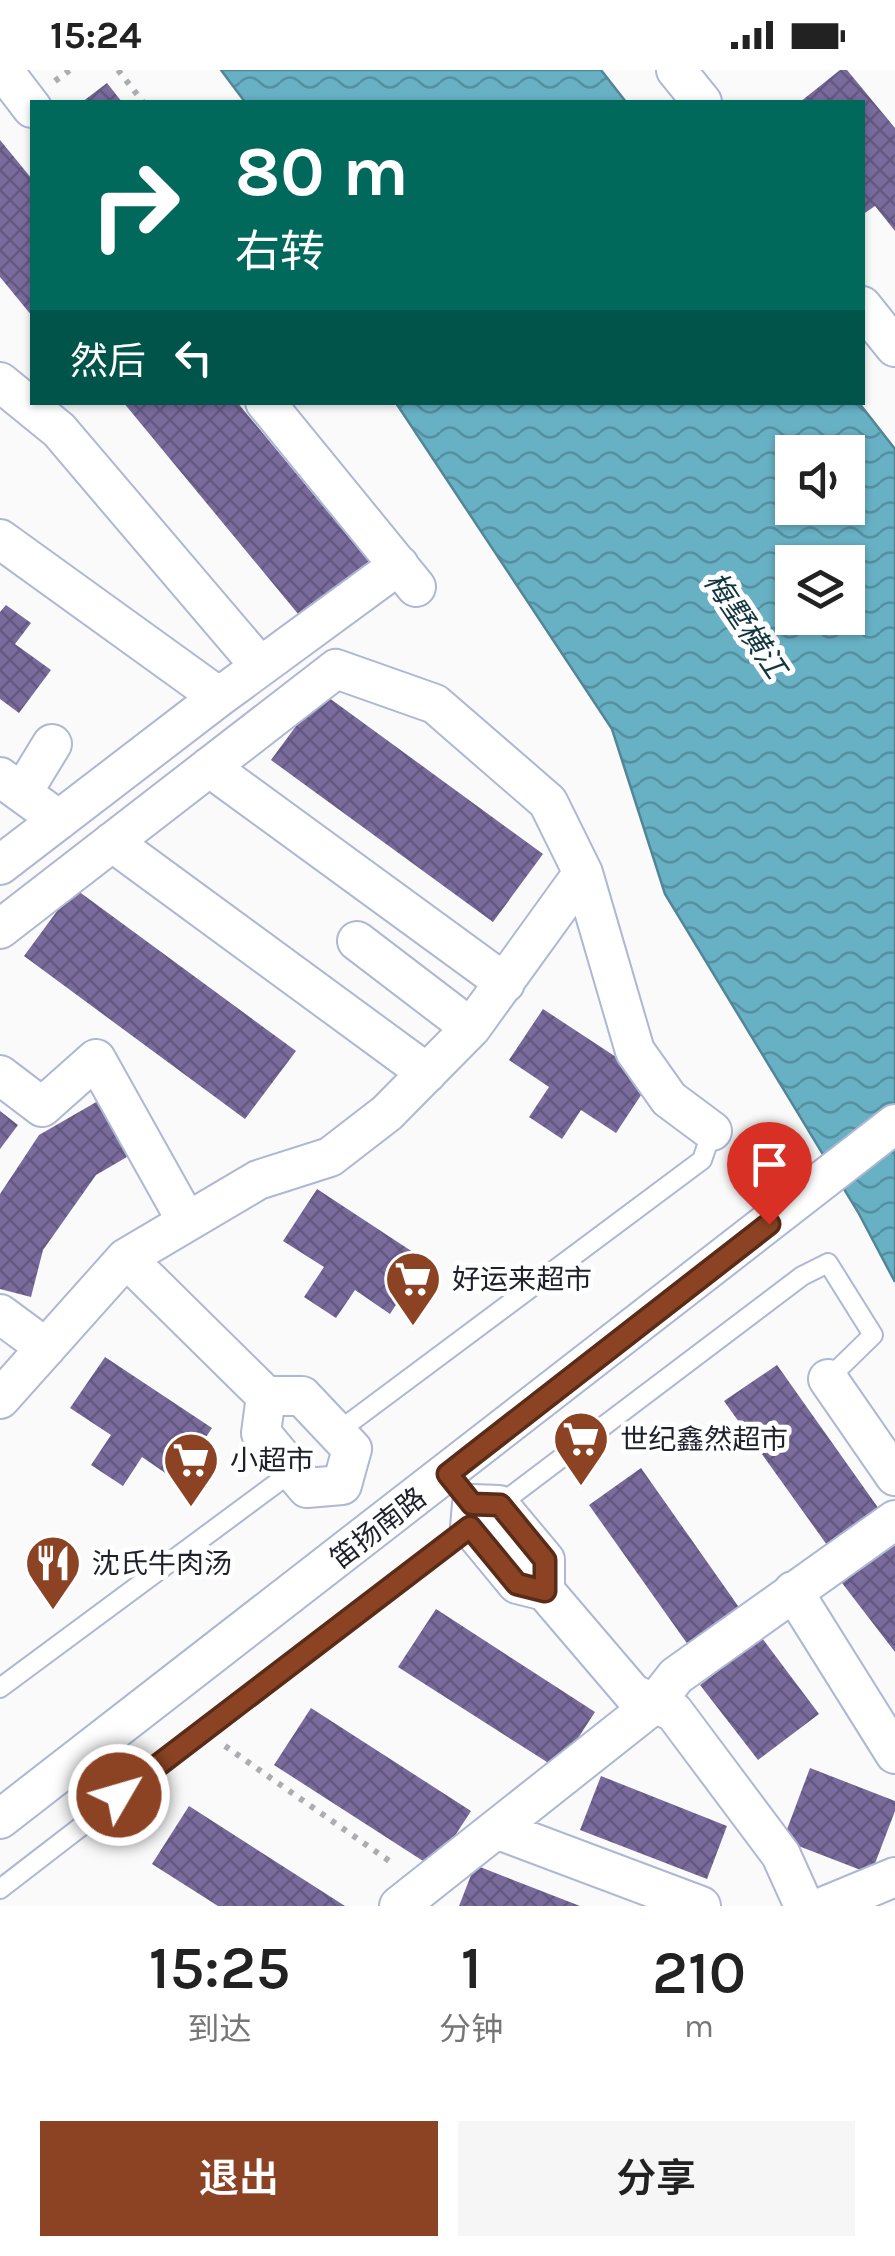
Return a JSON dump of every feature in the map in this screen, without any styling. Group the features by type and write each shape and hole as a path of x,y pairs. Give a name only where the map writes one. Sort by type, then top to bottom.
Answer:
{"street":[{"path":"3,70 30,105"},
{"path":"676,70 700,100"},
{"path":"33,405 60,430 260,666"},
{"path":"0,865 260,666 408,576 267,405"},
{"path":"0,540 219,697"},
{"path":"0,928 336,669 435,704 548,802 582,873 636,1051 669,1099 712,1130"},
{"path":"52,744 11,785 59,820"},
{"path":"209,767 505,983"},
{"path":"112,842 427,1072"},
{"path":"4,1386 46,1348 126,1258 258,1180 330,1157 387,1113 471,1028 582,873"},
{"path":"356,941 471,1028"},
{"path":"0,1075 42,1107 96,1060 187,1222"},
{"name":"笛扬南路","path":"0,1819 895,1124"},
{"path":"126,1258 266,1396 302,1396 352,1449 342,1485"},
{"path":"0,1314 46,1348"},
{"path":"828,1379 895,1476"},
{"path":"266,1396 261,1433 307,1488 342,1485"},
{"path":"448,1474 480,1512 517,1584 545,1591 633,1694 674,1712 781,1855 804,1906"},
{"path":"342,1485 377,1529"},
{"path":"412,1896 654,1704 676,1676 895,1520"},
{"path":"793,1591 895,1754"},
{"path":"496,1829 701,1906"},
{"path":"824,1906 895,1877"}],"lane":[{"path":"336,1432 702,1160 712,1130"},
{"path":"0,1889 480,1512 802,1276 828,1263 873,1335 828,1379"},
{"path":"0,1688 293,1471"}],"path":[{"path":"118,70 140,100"},
{"path":"209,1725 228,1750 412,1896"}],"water":[{"path":"221,70 601,70 624,100 244,100"},
{"name":"梅墅横江","path":"397,405 861,405 895,449 895,1282 858,1212 665,894 612,729"}],"building":[{"path":"840,70 847,70 895,128 895,231 875,206 865,213 865,100 802,100"},
{"path":"107,83 120,100 85,100"},
{"path":"0,140 30,177 30,314 0,277"},
{"path":"125,405 239,405 376,570 308,626"},
{"path":"6,605 31,623 15,644 51,670 19,713 0,699 0,612"},
{"path":"321,692 543,854 493,922 271,760"},
{"path":"74,888 296,1051 245,1119 24,956"},
{"path":"543,1009 651,1080 616,1133 581,1110 562,1139 529,1117 549,1087 509,1060"},
{"path":"98,1101 132,1154 96,1175 43,1250 31,1297 0,1289 0,1194 39,1135"},
{"path":"0,1111 18,1125 0,1149"},
{"path":"317,1189 425,1260 390,1314 355,1290 336,1318 304,1297 324,1267 283,1241"},
{"path":"105,1357 212,1428 177,1481 142,1457 123,1486 91,1465 111,1435 70,1408"},
{"path":"777,1365 879,1509 827,1545 724,1401"},
{"path":"641,1468 743,1613 691,1649 589,1505"},
{"path":"895,1543 895,1652 842,1583"},
{"path":"436,1609 595,1712 558,1769 398,1667"},
{"path":"762,1638 819,1714 758,1760 700,1685"},
{"path":"311,1708 471,1811 434,1868 274,1765"},
{"path":"810,1768 895,1801 895,1811 871,1874 783,1840"},
{"path":"601,1776 727,1826 707,1879 580,1830"},
{"path":"189,1806 345,1906 218,1906 152,1864"},
{"path":"475,1865 580,1906 459,1906"}],"place":[{"name":"好运来超市","path":"413,1328"},
{"name":"世纪鑫然超市","path":"581,1488"},
{"name":"小超市","path":"191,1509"},
{"name":"沈氏牛肉汤","path":"53,1612"}],"route":[{"path":"119,1795 470,1527 517,1584 545,1591 545,1560 500,1505 472,1504 448,1474 769,1224"}]}
